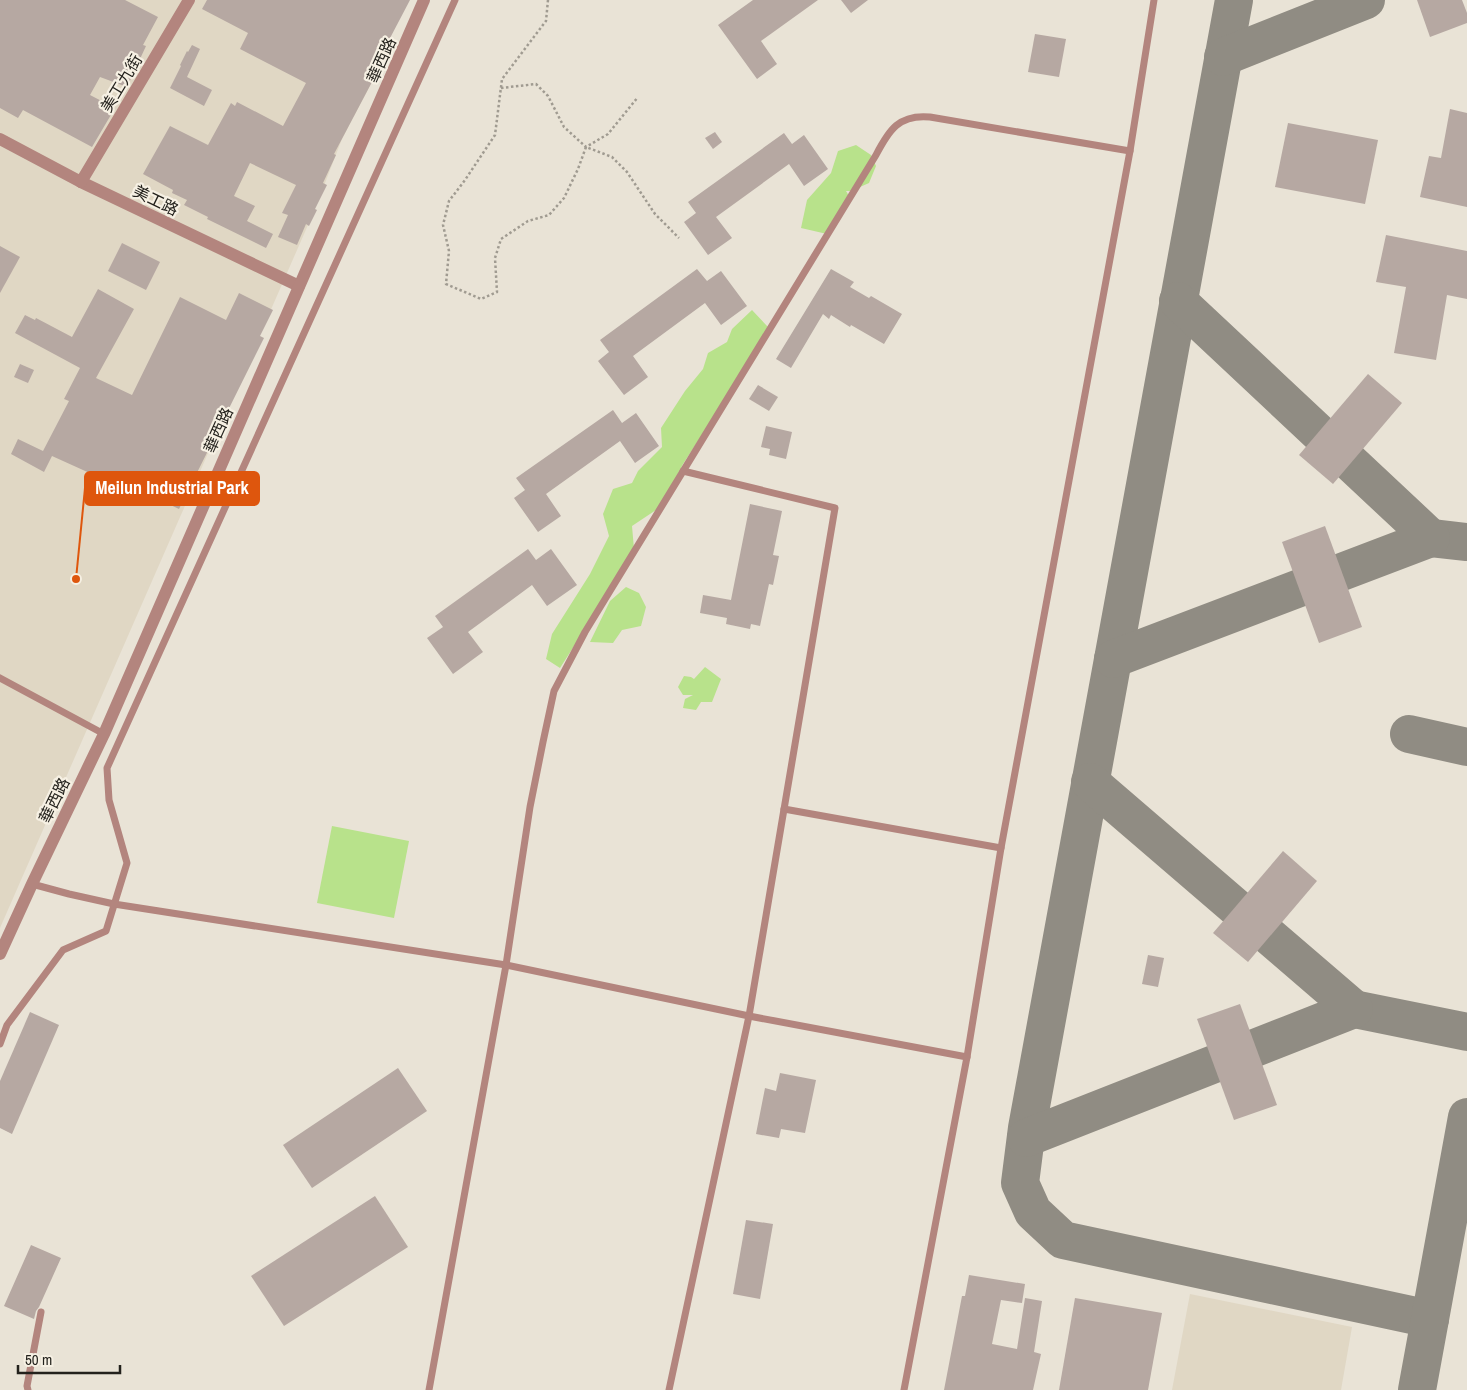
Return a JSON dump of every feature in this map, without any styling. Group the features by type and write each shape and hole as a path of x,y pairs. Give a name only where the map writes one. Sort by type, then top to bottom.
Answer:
{"street":[{"name":"美工九街","path":"81,182 189,0"},
{"name":"華西路","path":"0,954 104,734 424,0"},
{"name":"美工路","path":"0,139 81,182 299,286"}],"lane":[{"path":"0,1044 7,1024 63,950 106,931 126,863 108,800 107,768 455,0"},
{"path":"904,1390 967,1057 1001,848 1130,151 1154,0"},
{"path":"429,1390 506,965 530,807 554,691 585,632 872,163 886,136 897,125 916,116 930,117 1130,151"},
{"path":"668,1390 749,1016 835,508 683,471"},
{"path":"0,678 104,734"},
{"path":"784,809 1001,848"},
{"path":"32,884 114,904 506,965 749,1016 967,1057"},
{"path":"28,1390 42,1312"}],"path":[{"path":"548,0 546,21 502,79 495,135 449,201 443,225 449,251 446,284 482,299 497,292 495,258 501,239 528,221 549,215 564,198 586,147 608,134 638,97"},
{"path":"501,88 536,84 548,96 564,127 586,147 612,157 626,172 655,214 679,238"}],"shaded area":[{"path":"0,0 405,0 380,57 382,63 342,139 315,209 0,928"},
{"path":"1190,1294 1352,1327 1341,1390 1172,1390"}],"green space":[{"path":"856,145 871,155 876,166 869,183 851,191 846,191 849,196 827,234 801,228 807,200 831,173 838,151"},
{"path":"752,310 768,327 729,393 683,464 662,506 632,526 634,549 560,668 546,659 552,634 590,574 609,536 603,514 613,489 632,483 638,471 662,447 661,428 685,391 703,369 708,353 727,342 732,329"},
{"path":"626,587 639,593 646,607 641,626 622,630 613,643 590,642 610,601"},
{"path":"705,667 721,679 712,702 701,702 696,710 683,708 685,699 693,695 683,695 678,687 684,676 694,679"},
{"path":"332,826 409,841 394,918 317,903"}],"building":[{"path":"0,0 125,0 158,17 143,45 146,46 127,87 100,77 90,95 115,108 92,147 23,110 18,118 0,108"},
{"path":"207,0 410,0 378,61 382,63 334,154 336,155 323,183 327,185 315,209 317,210 309,226 306,224 297,245 278,237 288,215 282,213 296,185 250,163 234,196 255,206 247,221 273,234 266,248 207,219 208,217 184,205 187,200 172,193 173,190 143,174 170,126 208,145 231,103 235,106 237,102 283,126 306,83 240,49 248,33 202,9"},
{"path":"753,0 818,0 761,41 777,64 757,79 718,25"},
{"path":"841,0 868,0 851,13"},
{"path":"1417,0 1462,0 1467,13 1467,23 1430,37"},
{"path":"1035,34 1066,39 1059,77 1028,72"},
{"path":"192,45 200,49 187,77 212,90 204,106 170,88 187,51"},
{"path":"1450,109 1467,113 1467,207 1420,197 1429,156 1441,158"},
{"path":"1288,123 1378,140 1365,204 1275,187"},
{"path":"715,132 722,142 713,149 705,138"},
{"path":"784,133 792,144 804,135 828,169 804,186 789,164 716,217 732,238 708,255 684,222 696,213 688,202"},
{"path":"1386,235 1467,251 1467,299 1447,295 1436,360 1394,353 1406,287 1376,282"},
{"path":"122,243 160,262 146,290 108,271"},
{"path":"0,246 20,257 0,293"},
{"path":"697,269 707,281 721,271 747,306 721,325 705,303 633,356 648,377 624,395 598,361 609,352 600,340"},
{"path":"831,269 854,282 850,287 869,298 871,296 902,314 884,344 831,315 829,319 823,314 791,368 776,359"},
{"path":"98,289 134,309 96,378 132,395 180,297 226,320 239,293 273,310 260,336 264,338 179,509 118,480 112,492 91,483 94,475 52,456 44,472 11,454 18,439 43,451 69,401 64,399 80,368 15,333 25,315 35,320 36,318 72,337"},
{"path":"20,364 34,370 28,383 14,377"},
{"path":"1368,374 1402,403 1333,484 1299,455"},
{"path":"758,385 778,397 769,411 749,399"},
{"path":"613,410 622,423 636,413 659,446 635,463 620,441 546,494 561,516 538,532 514,498 525,490 516,478"},
{"path":"766,426 792,432 786,459 769,455 770,449 761,447"},
{"path":"750,504 782,511 773,555 779,556 773,585 769,584 760,626 751,624 750,629 726,624 727,618 700,613 703,595 731,600"},
{"path":"1325,526 1362,627 1319,643 1282,542"},
{"path":"528,549 536,560 551,549 577,585 547,606 532,585 468,632 483,652 453,674 427,638 443,627 435,616"},
{"path":"1283,851 1317,881 1248,962 1213,933"},
{"path":"1148,955 1164,958 1158,987 1142,984"},
{"path":"1240,1004 1277,1105 1234,1120 1197,1019"},
{"path":"30,1012 59,1025 12,1134 0,1128 0,1081"},
{"path":"398,1068 427,1111 312,1188 283,1145"},
{"path":"780,1073 816,1080 805,1133 781,1129 779,1138 756,1134 765,1088 776,1091"},
{"path":"375,1196 408,1247 284,1326 251,1276"},
{"path":"746,1220 773,1224 760,1299 733,1294"},
{"path":"31,1245 61,1258 34,1319 4,1306"},
{"path":"969,1275 1025,1284 1022,1303 1001,1300 992,1344 1017,1349 1025,1298 1042,1301 1034,1352 1041,1354 1033,1390 944,1390 962,1296 965,1296"},
{"path":"1075,1298 1162,1313 1148,1390 1059,1390"}],"taxiway":[{"path":"1234,0 1027,1128 1020,1183 1033,1212 1063,1240 1430,1319"},
{"path":"1223,57 1366,0"},
{"path":"1113,659 1431,538 1178,301"},
{"path":"1431,538 1467,542"},
{"path":"1409,734 1467,747"},
{"path":"1026,1138 1354,1009 1090,782"},
{"path":"1354,1009 1467,1032"},
{"path":"1417,1390 1467,1117"}],"place":[{"name":"Meilun Industrial Park","path":"76,579"}]}
